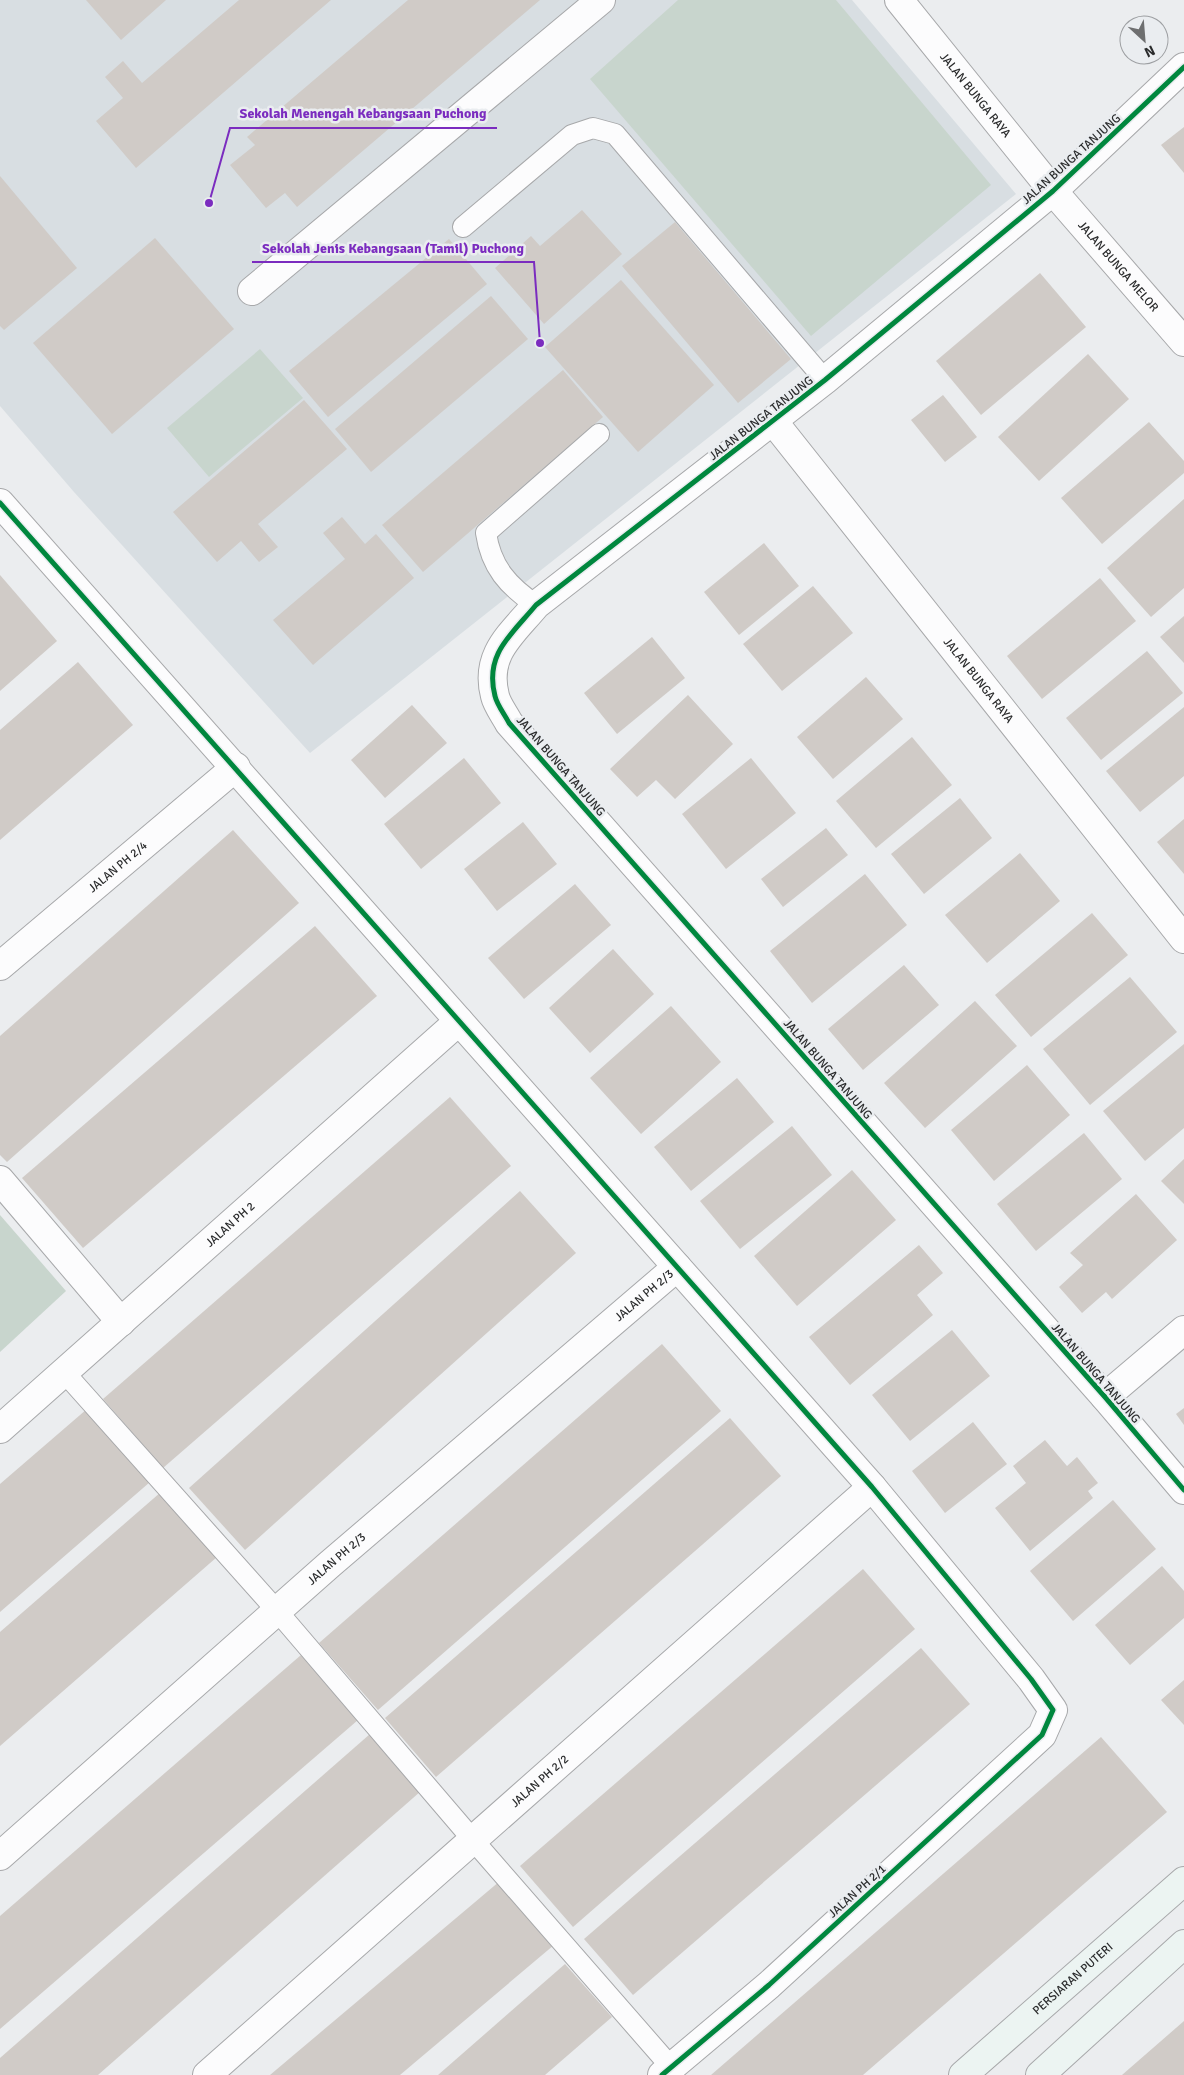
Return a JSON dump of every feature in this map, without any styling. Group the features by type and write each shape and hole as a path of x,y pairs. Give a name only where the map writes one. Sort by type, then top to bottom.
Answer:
{"main road":[{"name":"PERSIARAN PUTERI","path":"963,2075 1184,1882"},
{"path":"1040,2075 1184,1944"}],"street":[{"path":"252,291 601,0"},
{"name":"JALAN BUNGA RAYA","path":"900,0 1052,191"},
{"name":"JALAN BUNGA TANJUNG","path":"1184,67 1052,191 825,380 536,605 499,649 492,670 495,697 509,724 1105,1397 1184,1490"},
{"name":"JALAN BUNGA MELOR","path":"1052,191 1184,342"},
{"name":"JALAN BUNGA RAYA","path":"773,421 1184,939"},
{"path":"0,503 236,767 872,1487"},
{"name":"JALAN PH 2/4","path":"0,966 236,767"},
{"name":"JALAN PH 2","path":"0,1429 459,1021"},
{"path":"0,1180 120,1322"},
{"name":"JALAN PH 2/3","path":"0,1856 330,1564 677,1267"},
{"path":"1105,1397 1184,1330"},
{"name":"JALAN PH 2/1","path":"666,2071 769,1985 1042,1735 1053,1710 1025,1671 872,1487"},
{"name":"JALAN PH 2/2","path":"207,2075 872,1487"}],"lane":[{"path":"463,227 572,135 593,128 615,134 825,380"},
{"path":"536,605 516,592 506,580 488,549 486,533 599,434"},
{"path":"64,1372 278,1612 473,1840 666,2071"}],"shaded area":[{"path":"0,0 852,0 1016,194 310,753 74,492 0,406"},
{"path":"678,0 836,0 991,185 811,336 590,79"},
{"path":"260,349 303,398 209,477 167,428"},
{"path":"0,1215 66,1291 0,1352"}],"building":[{"path":"86,0 166,0 121,40"},
{"path":"239,0 331,0 136,168 96,121 123,98 105,77 123,61 142,83"},
{"path":"408,0 540,0 297,207 285,193 266,208 230,165 255,145 247,137"},
{"path":"1184,127 1184,173 1161,145"},
{"path":"0,176 77,268 4,330 0,326"},
{"path":"582,210 622,254 544,324 495,268 531,236 540,246"},
{"path":"675,222 791,359 738,403 622,266"},
{"path":"155,238 234,329 112,434 33,343"},
{"path":"449,239 487,284 328,417 289,371"},
{"path":"1040,273 1086,327 981,415 936,361"},
{"path":"621,280 714,385 638,452 545,347"},
{"path":"491,296 528,339 371,472 335,429"},
{"path":"1088,354 1129,399 1039,481 998,437"},
{"path":"563,370 603,417 423,572 382,525"},
{"path":"943,395 977,437 945,462 911,420"},
{"path":"304,400 347,449 258,524 278,547 259,562 241,541 217,562 173,512"},
{"path":"1149,422 1184,461 1184,473 1102,544 1061,498"},
{"path":"1184,499 1184,588 1151,617 1107,568"},
{"path":"342,517 365,544 376,534 414,578 313,665 273,620 345,559 323,533"},
{"path":"764,543 799,586 739,635 704,592"},
{"path":"0,575 57,641 0,691"},
{"path":"1100,578 1136,621 1042,699 1007,656"},
{"path":"813,586 853,633 782,691 743,644"},
{"path":"1184,616 1184,663 1160,637"},
{"path":"652,637 685,678 617,734 584,693"},
{"path":"1147,651 1183,693 1101,760 1066,718"},
{"path":"78,662 133,725 0,840 0,730"},
{"path":"866,677 903,719 833,779 797,737"},
{"path":"688,695 733,744 675,799 656,780 637,797 610,769"},
{"path":"412,705 447,743 385,798 351,760"},
{"path":"1184,707 1184,776 1140,812 1106,771"},
{"path":"912,737 952,785 876,848 836,801"},
{"path":"464,758 501,803 421,869 384,824"},
{"path":"751,758 796,813 726,869 682,814"},
{"path":"960,798 992,838 924,894 891,854"},
{"path":"1184,819 1184,874 1157,842"},
{"path":"523,822 557,864 497,911 464,869"},
{"path":"826,828 848,855 783,907 761,879"},
{"path":"233,830 299,903 7,1162 0,1155 0,1036"},
{"path":"1020,853 1060,901 987,963 945,915"},
{"path":"865,874 907,925 812,1003 770,951"},
{"path":"575,884 611,925 524,999 488,958"},
{"path":"1092,913 1128,955 1031,1037 995,995"},
{"path":"315,926 377,996 83,1248 22,1178"},
{"path":"613,949 654,994 590,1053 549,1008"},
{"path":"904,965 939,1005 863,1070 828,1029"},
{"path":"1130,977 1177,1032 1090,1105 1043,1049"},
{"path":"975,1001 1017,1046 925,1128 884,1083"},
{"path":"671,1006 721,1062 641,1134 590,1078"},
{"path":"1184,1044 1184,1128 1145,1161 1103,1111"},
{"path":"1027,1065 1070,1115 994,1181 951,1130"},
{"path":"737,1078 774,1122 691,1191 654,1147"},
{"path":"450,1097 511,1166 163,1468 103,1399"},
{"path":"792,1126 832,1175 740,1249 700,1201"},
{"path":"1084,1133 1122,1179 1036,1251 997,1204"},
{"path":"1184,1159 1184,1204 1161,1181"},
{"path":"852,1170 896,1220 797,1306 754,1256"},
{"path":"520,1191 576,1253 245,1550 189,1488"},
{"path":"1136,1194 1177,1240 1112,1299 1106,1292 1082,1313 1059,1287 1083,1265 1070,1253"},
{"path":"919,1245 943,1273 917,1295 933,1315 850,1385 809,1337"},
{"path":"952,1330 990,1376 910,1441 872,1395"},
{"path":"662,1344 721,1411 378,1710 319,1643"},
{"path":"1184,1408 1184,1425 1176,1414"},
{"path":"87,1409 150,1482 0,1612 0,1484"},
{"path":"730,1418 781,1476 436,1777 385,1718"},
{"path":"973,1422 1007,1464 945,1513 912,1471"},
{"path":"1045,1440 1067,1466 1077,1457 1098,1483 1088,1491 1093,1498 1030,1551 995,1508 1026,1483 1013,1466"},
{"path":"161,1492 217,1557 0,1746 0,1632"},
{"path":"1113,1500 1156,1549 1073,1621 1030,1571"},
{"path":"1162,1566 1184,1591 1184,1618 1130,1665 1095,1625"},
{"path":"863,1569 915,1629 573,1927 520,1866"},
{"path":"921,1648 970,1704 633,1995 584,1939"},
{"path":"301,1655 358,1720 0,2029 0,1916"},
{"path":"1184,1680 1184,1725 1161,1700"},
{"path":"370,1734 421,1791 98,2075 0,2075 0,2058"},
{"path":"1101,1737 1167,1812 863,2075 711,2075"},
{"path":"500,1881 554,1945 400,2075 270,2075"},
{"path":"565,1964 612,2017 545,2075 438,2075"},
{"path":"1184,2021 1184,2075 1122,2075"}],"cycle path":[{"path":"1184,67 1053,191 825,380 536,605 502,646 493,668 496,699 509,723 1105,1397 1184,1490"},
{"path":"0,503 872,1487 1031,1679 1053,1710 1042,1735 769,1985 662,2075"}],"place":[{"name":"Sekolah Menengah Kebangsaan Puchong","path":"209,203"},
{"name":"Sekolah Jenis Kebangsaan (Tamil) Puchong","path":"540,343"}]}
